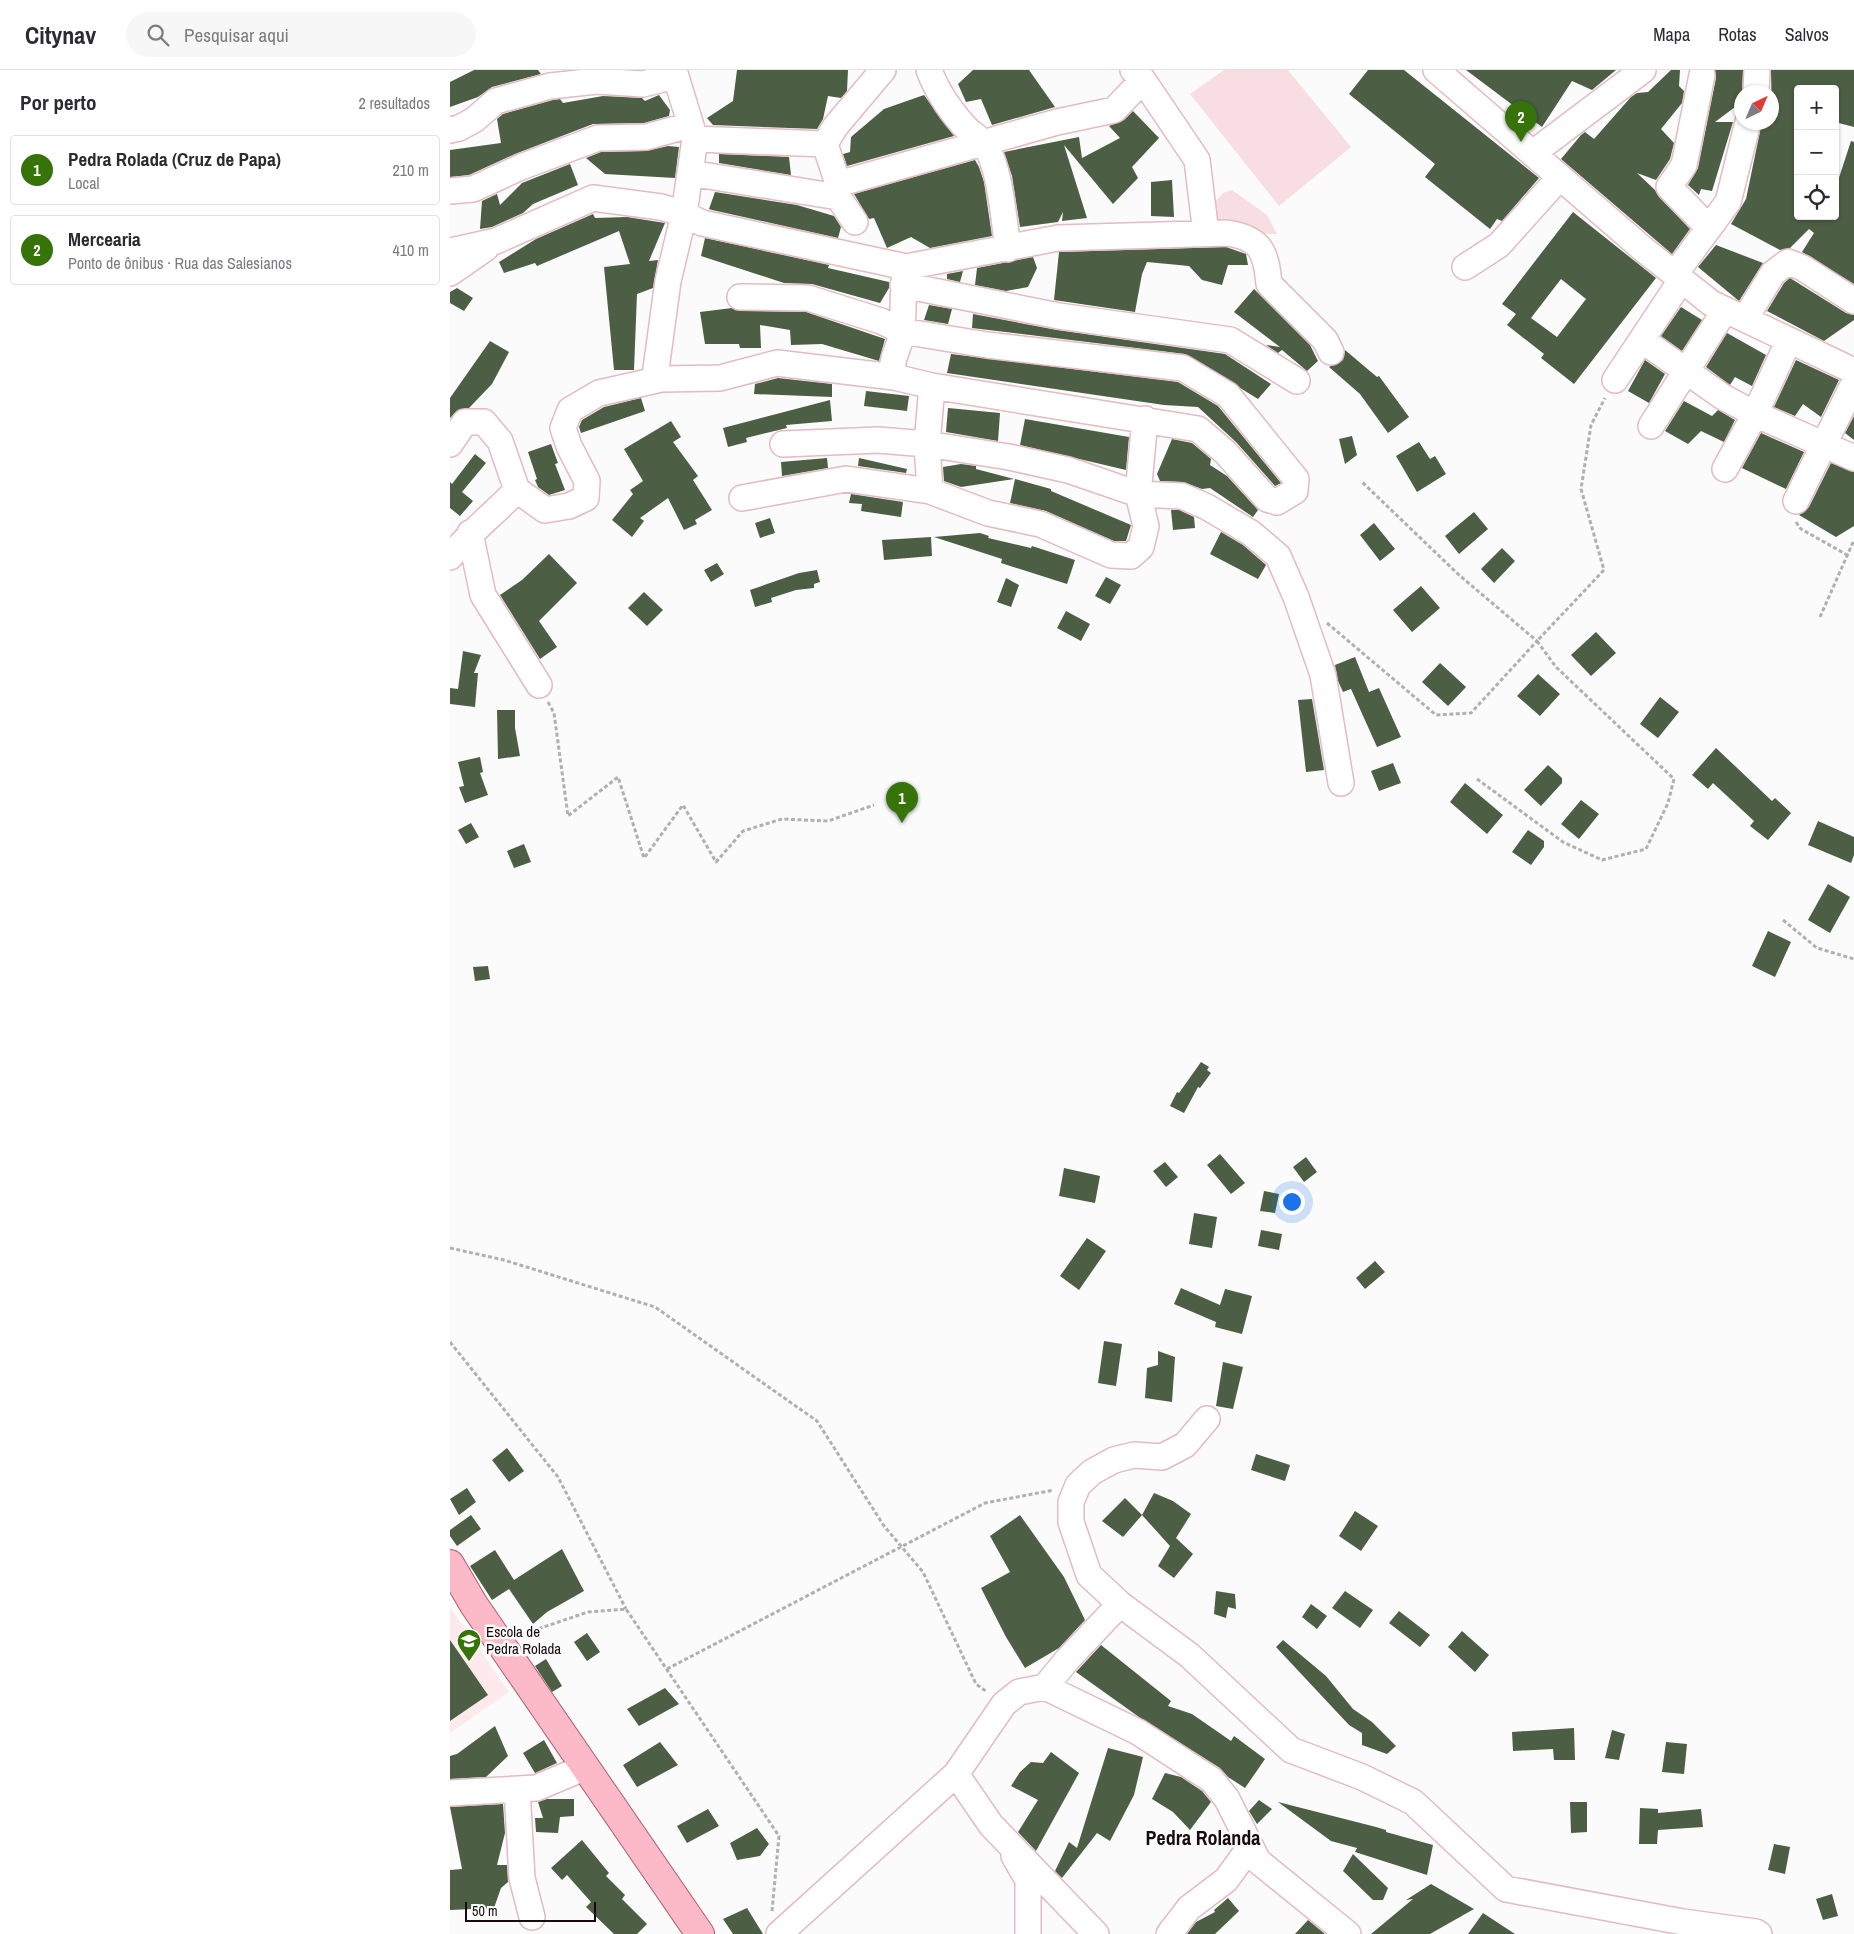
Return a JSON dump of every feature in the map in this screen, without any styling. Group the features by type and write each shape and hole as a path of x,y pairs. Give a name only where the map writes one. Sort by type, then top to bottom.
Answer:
{"main road":[{"path":"450,1564 474,1604 700,1934"}],"street":[{"path":"855,222 838,190 825,144 835,127 883,70"},
{"path":"929,70 933,82 948,105 969,131 984,144 994,164 1008,249"},
{"path":"1436,70 1711,303 1854,371"},
{"path":"1533,153 1642,70"},
{"path":"1756,85 1757,70"},
{"path":"450,130 459,128 474,120 496,101 550,86 597,81 643,84 674,73 693,132 684,214 668,281 656,370 661,379"},
{"path":"690,173 838,190 1057,122 1114,110 1138,75 1197,160 1206,234"},
{"path":"1702,75 1684,165 1669,187 1709,228"},
{"path":"1615,380 1642,340 1709,228 1728,202 1746,130"},
{"path":"450,191 473,189 521,167 598,138 646,138 693,132 825,144"},
{"path":"1465,267 1499,245 1560,177"},
{"path":"450,273 496,241 593,198 661,206 702,223 1059,316 1230,340 1297,381"},
{"path":"904,276 1058,238 1206,234 1240,235 1254,242 1267,260 1269,284 1325,340 1331,352"},
{"path":"450,251 496,241"},
{"path":"1652,426 1686,372 1773,273 1788,262 1803,268 1854,301"},
{"path":"894,377 891,364 902,332 904,276"},
{"path":"450,444 465,422 484,422 500,440 518,490 546,510 569,506 586,498 587,481 562,428 570,410 599,393 661,379 720,378 777,363 894,377 932,386 1198,429 1225,452 1267,499 1277,502 1295,491 1296,479 1228,395 1183,368 987,345 902,332 881,321 808,298 740,297"},
{"path":"1642,340 1724,397 1755,414 1854,458"},
{"path":"1725,469 1755,414 1789,340"},
{"path":"1796,501 1854,384"},
{"path":"930,491 927,444 932,386"},
{"path":"742,498 846,479 930,491 988,513 1040,524 1111,555 1132,556 1141,547 1146,526 1138,494 1145,420"},
{"path":"783,444 878,440 927,444 1009,457 1068,470 1138,494 1182,496 1251,532 1278,556 1296,597 1323,675 1341,783"},
{"path":"450,557 470,533 518,490"},
{"path":"470,533 483,595 539,685"},
{"path":"1207,1419 1185,1445 1162,1457 1134,1455 1114,1460 1092,1472 1078,1485 1071,1502 1071,1522 1083,1557 1090,1575 1120,1604 1190,1655 1291,1750 1362,1778 1413,1802 1506,1889 1759,1934"},
{"path":"1045,1687 1067,1660 1120,1604"},
{"path":"775,1924 956,1774 1004,1704 1019,1692 1045,1687 1138,1732 1212,1780 1227,1799 1258,1861 1348,1934"},
{"path":"450,1793 536,1788 586,1767"},
{"path":"956,1774 991,1825 1096,1934"},
{"path":"517,1789 522,1878 532,1917"},
{"path":"1004,1838 1028,1880 1028,1934"},
{"path":"1169,1934 1189,1908 1226,1880 1250,1847"}],"path":[{"path":"1326,622 1436,715 1471,713 1604,570 1581,489 1591,425 1615,380"},
{"path":"1362,482 1459,575 1537,640 1556,668 1674,779 1668,802 1646,849 1602,860 1563,842 1477,779"},
{"path":"1796,501 1791,517 1801,529 1849,556"},
{"path":"1820,617 1849,556 1854,540"},
{"path":"539,685 554,713 568,816 618,777 644,858 683,805 716,862 743,831 782,819 828,821 874,805"},
{"path":"1782,920 1817,948 1854,959"},
{"path":"450,1248 504,1260 655,1307 817,1421 884,1526 923,1572 976,1684 1004,1704"},
{"path":"450,1342 558,1477 626,1609 779,1836 775,1924"},
{"path":"667,1669 985,1503 1078,1485"},
{"path":"515,1637 588,1612 626,1609"}],"shaded area":[{"path":"1224,70 1288,70 1351,147 1279,206 1190,94"},
{"path":"1232,190 1267,215 1277,234 1242,234 1217,224 1208,210 1223,193"},
{"name":"Escola de Pedra Rolada","path":"450,1607 509,1692 450,1733"}],"building":[{"path":"474,70 538,70 541,74 492,87 478,97 450,107 450,82"},
{"path":"737,70 848,70 847,91 841,98 828,96 823,119 817,129 713,125 707,118 733,101"},
{"path":"973,70 1029,70 1055,107 992,125 981,99 966,102 958,84"},
{"path":"1368,70 1404,70 1539,178 1502,221 1497,219 1490,229 1425,177 1435,164 1349,94"},
{"path":"1466,70 1616,70 1592,90 1572,81 1542,127"},
{"path":"1671,70 1680,70 1679,86 1684,91 1682,103 1661,129 1674,143 1670,159 1656,180 1637,173 1690,229 1672,254 1561,159 1581,135 1585,132 1594,139 1631,97 1637,93 1648,92"},
{"path":"1715,70 1743,70 1742,85 1734,85 1734,108 1715,122 1733,122 1712,191 1701,189 1699,195 1688,185 1698,168 1716,78"},
{"path":"1771,70 1854,70 1854,127 1839,123 1839,85 1794,85 1794,220 1839,220 1839,178 1851,141 1854,142 1854,284 1802,252 1814,233 1809,229 1790,248 1780,250 1731,224 1746,199 1760,130 1779,130 1779,85 1771,85"},
{"path":"659,95 670,110 669,116 644,123 593,124 515,154 469,175 450,177 450,150 501,143 497,119 503,114 560,99 563,103 603,96 642,98 645,101"},
{"path":"924,95 954,136 847,166 843,154 850,152 851,137 884,109"},
{"path":"1133,111 1159,138 1132,167 1138,178 1113,204 1064,145 1087,218 1062,221 1063,212 1058,222 1020,227 1012,176 1004,152 1079,137 1082,158 1120,138 1109,126 1124,120"},
{"path":"668,146 679,147 675,178 605,174 586,158 601,152 646,151"},
{"path":"719,154 789,157 791,175 719,163"},
{"path":"975,160 984,182 992,236 930,248 911,237 887,248 874,218 869,219 854,194"},
{"path":"570,164 578,185 533,204 523,213 492,227 480,229 482,201 497,194 500,205 522,183"},
{"path":"1172,180 1174,217 1151,216 1151,182"},
{"path":"715,192 797,205 834,216 841,227 838,238 709,209"},
{"path":"1573,212 1656,278 1574,384 1541,358 1544,354 1507,325 1516,314 1502,304","holes":["1561,279 1586,299 1557,337 1531,318"]},
{"path":"593,214 595,218 627,217 665,223 649,261 658,260 653,288 637,294 634,370 614,370 604,267 630,264 619,231 537,266 535,263 504,273 499,262 536,239"},
{"path":"705,238 829,265 828,268 889,282 889,288 880,303 812,284 784,283 701,256"},
{"path":"1716,245 1763,263 1739,301 1698,267"},
{"path":"1226,247 1246,254 1248,265 1228,265 1222,285 1202,280 1189,266 1147,262 1142,274 1135,312 1054,300 1059,252"},
{"path":"1033,257 1037,268 1028,287 1006,291 975,285 977,268"},
{"path":"963,271 960,282 947,279 947,274"},
{"path":"1790,278 1846,313 1854,315 1854,320 1824,341 1767,311 1784,283"},
{"path":"457,288 473,298 464,311 450,303 450,292"},
{"path":"1254,289 1310,345 1318,361 1307,371 1282,350 1278,353 1266,345 1280,347 1234,312"},
{"path":"929,305 952,309 948,324 924,320"},
{"path":"1681,307 1702,320 1682,351 1661,336"},
{"path":"732,308 740,311 806,312 885,339 879,361 822,344 791,345 790,330 760,325 761,348 740,348 739,344 705,344 700,312"},
{"path":"973,314 1057,330 1225,354 1271,384 1258,399 1185,354 972,328"},
{"path":"1727,333 1766,355 1752,386 1735,377 1730,385 1706,367"},
{"path":"490,341 509,352 492,384 469,408 458,410 450,418 450,398"},
{"path":"1345,350 1377,377 1379,376 1409,417 1388,433 1360,394 1329,367 1343,360"},
{"path":"951,354 1178,382 1218,406 1281,483 1275,486 1236,442 1198,407 1164,405 947,373"},
{"path":"1645,360 1665,374 1649,403 1628,391"},
{"path":"1796,360 1839,380 1821,417 1803,404 1795,416 1774,407"},
{"path":"778,378 832,384 832,397 754,394 755,384"},
{"path":"866,391 909,396 907,411 864,406"},
{"path":"641,398 645,411 581,433 579,427 582,420 604,407"},
{"path":"830,400 832,421 786,425 787,428 746,438 747,442 728,447 723,428"},
{"path":"1684,401 1712,416 1718,410 1735,420 1724,442 1701,431 1688,444 1665,431"},
{"path":"948,408 1000,413 998,441 946,432"},
{"path":"1854,416 1854,440 1845,433"},
{"path":"1025,419 1129,437 1126,470 1020,445"},
{"path":"671,421 681,437 673,442 698,476 693,480 712,510 695,520 697,524 684,530 668,498 640,518 644,521 632,537 612,520 633,494 630,490 643,481 624,449"},
{"path":"1761,433 1804,452 1786,489 1742,468"},
{"path":"1352,436 1357,455 1345,464 1339,439"},
{"path":"1172,439 1192,443 1211,459 1210,465 1227,476 1258,510 1253,517 1210,488 1202,489 1183,482 1160,481 1157,474"},
{"path":"1419,442 1430,459 1435,456 1446,474 1417,492 1396,456"},
{"path":"551,444 558,463 555,464 565,490 549,495 538,487 528,452"},
{"path":"475,454 486,463 462,492 473,501 460,516 450,508 450,482 452,484"},
{"path":"827,458 828,468 782,476 781,462"},
{"path":"859,458 907,469 906,473 858,466"},
{"path":"1831,463 1854,472 1854,526 1836,537 1799,515 1809,507"},
{"path":"961,464 976,466 976,469 1014,479 961,487 944,481 943,467"},
{"path":"1015,479 1051,489 1051,491 1131,525 1126,541 1114,541 1046,511 1010,503"},
{"path":"851,494 903,502 901,517 861,511 862,504 849,503"},
{"path":"1171,510 1179,510 1194,517 1195,528 1173,530"},
{"path":"1474,512 1488,529 1459,554 1445,536"},
{"path":"770,518 775,533 760,538 755,523"},
{"path":"1374,523 1395,549 1380,561 1360,535"},
{"path":"1221,532 1243,545 1266,565 1258,579 1210,554"},
{"path":"980,533 989,536 988,538 1031,548 1032,546 1075,560 1067,584 1001,563 1002,559 934,537"},
{"path":"931,537 932,556 884,560 882,540"},
{"path":"1502,548 1515,561 1494,583 1481,569"},
{"path":"549,554 577,583 539,621 557,647 540,659 500,595 522,580"},
{"path":"717,563 724,574 711,582 704,570"},
{"path":"817,570 820,582 814,584 814,588 796,590 771,598 772,602 755,607 750,590 799,573"},
{"path":"1106,577 1121,585 1110,604 1095,596"},
{"path":"1006,578 1019,585 1011,607 997,602"},
{"path":"1421,586 1440,608 1412,632 1393,610"},
{"path":"644,592 663,610 647,626 628,608"},
{"path":"1066,611 1090,624 1081,641 1057,628"},
{"path":"1596,632 1616,653 1591,676 1571,655"},
{"path":"463,651 481,655 474,673 478,673 475,707 450,704 450,688 458,689"},
{"path":"1355,657 1369,692 1379,688 1401,737 1377,747 1351,689 1343,692 1338,681 1335,665"},
{"path":"1440,663 1466,687 1448,706 1422,682"},
{"path":"1538,674 1560,694 1540,716 1517,696"},
{"path":"1660,697 1679,712 1658,738 1640,724"},
{"path":"1312,699 1324,770 1306,772 1298,700"},
{"path":"497,710 515,710 515,728 520,756 498,759"},
{"path":"1716,748 1772,801 1775,798 1791,813 1768,840 1750,826 1754,821 1713,783 1708,789 1692,775"},
{"path":"480,757 483,772 480,773 488,795 465,803 459,787 464,786 458,762"},
{"path":"1393,763 1401,783 1379,791 1371,771"},
{"path":"1548,765 1562,778 1562,783 1541,806 1524,790"},
{"path":"1465,783 1503,815 1487,834 1450,802"},
{"path":"1581,800 1599,814 1579,839 1561,824"},
{"path":"1818,821 1854,837 1854,855 1851,863 1808,845"},
{"path":"471,823 479,837 466,844 458,830"},
{"path":"1528,830 1544,841 1544,847 1531,865 1512,852"},
{"path":"524,844 531,862 514,868 507,851"},
{"path":"1828,884 1850,897 1830,933 1808,920"},
{"path":"1768,931 1791,942 1775,977 1752,966"},
{"path":"488,966 490,979 475,981 473,967"},
{"path":"1201,1062 1209,1067 1207,1070 1211,1073 1200,1088 1198,1087 1184,1113 1170,1106 1177,1092 1179,1093"},
{"path":"1220,1154 1245,1183 1231,1194 1207,1165"},
{"path":"1306,1157 1317,1172 1304,1182 1293,1167"},
{"path":"1165,1162 1178,1177 1166,1187 1153,1171"},
{"path":"1064,1168 1100,1176 1095,1203 1059,1196"},
{"path":"1264,1191 1279,1194 1275,1213 1260,1211"},
{"path":"1194,1213 1217,1217 1212,1248 1189,1244"},
{"path":"1261,1230 1282,1234 1279,1250 1258,1246"},
{"path":"1087,1238 1106,1251 1079,1290 1060,1276"},
{"path":"1375,1261 1385,1272 1365,1289 1356,1278"},
{"path":"1181,1288 1220,1305 1225,1289 1252,1296 1242,1334 1215,1327 1216,1322 1174,1304"},
{"path":"1104,1341 1122,1344 1116,1386 1098,1383"},
{"path":"1158,1351 1175,1357 1172,1402 1145,1398 1147,1368 1158,1365"},
{"path":"1223,1362 1243,1367 1233,1409 1216,1406"},
{"path":"507,1448 524,1471 509,1482 492,1460"},
{"path":"1256,1454 1290,1465 1285,1481 1251,1470"},
{"path":"467,1488 476,1502 459,1515 450,1499"},
{"path":"1154,1493 1173,1501 1191,1514 1176,1538 1193,1554 1174,1578 1158,1566 1170,1546 1142,1515"},
{"path":"1125,1498 1142,1515 1123,1537 1102,1521"},
{"path":"1355,1511 1378,1526 1361,1551 1339,1536"},
{"path":"471,1515 481,1529 457,1546 450,1536 450,1530"},
{"path":"1020,1515 1064,1577 1085,1620 1059,1648 1025,1668 1006,1637 981,1588 1010,1572 990,1536"},
{"path":"562,1549 584,1591 547,1612 533,1624 509,1589 492,1600 470,1566 495,1550 514,1580"},
{"path":"1216,1591 1235,1594 1236,1609 1228,1607 1226,1618 1214,1614"},
{"path":"1345,1591 1373,1610 1360,1628 1332,1608"},
{"path":"1311,1604 1327,1616 1317,1629 1302,1617"},
{"path":"1399,1611 1430,1635 1420,1647 1389,1623"},
{"path":"1462,1631 1489,1655 1475,1672 1448,1647"},
{"path":"587,1633 600,1652 587,1661 574,1642"},
{"path":"450,1640 488,1695 450,1721"},
{"path":"1283,1640 1326,1676 1353,1709 1372,1722 1396,1746 1387,1754 1362,1745 1362,1733 1349,1725 1276,1647"},
{"path":"1101,1645 1171,1701 1168,1706 1192,1714 1231,1741 1234,1736 1265,1759 1245,1788 1228,1777 1220,1768 1139,1717 1076,1672"},
{"path":"546,1659 562,1686 552,1692 535,1666"},
{"path":"665,1688 679,1704 639,1726 627,1709"},
{"path":"495,1726 508,1756 486,1777 450,1779 450,1756 457,1754"},
{"path":"1574,1728 1575,1760 1554,1760 1553,1749 1513,1751 1512,1732"},
{"path":"1612,1730 1625,1734 1619,1760 1605,1758"},
{"path":"544,1740 557,1763 535,1773 523,1753"},
{"path":"660,1742 678,1765 637,1787 623,1765"},
{"path":"1666,1742 1687,1744 1684,1774 1662,1772"},
{"path":"1108,1748 1143,1757 1134,1795 1110,1841 1097,1833 1062,1878 1055,1871 1069,1842 1077,1848"},
{"path":"1051,1752 1079,1773 1036,1851 1018,1832 1038,1800 1011,1786 1020,1772 1031,1762 1043,1763"},
{"path":"1165,1773 1181,1777 1202,1791 1211,1802 1190,1830 1173,1812 1152,1799"},
{"path":"547,1799 574,1799 574,1816 560,1817 558,1833 536,1832 535,1818 543,1818 538,1802"},
{"path":"1259,1800 1272,1809 1257,1824 1249,1811"},
{"path":"1278,1802 1376,1827 1386,1830 1386,1832 1433,1845 1427,1875 1355,1852 1357,1848 1331,1841"},
{"path":"1570,1802 1587,1802 1587,1832 1571,1833"},
{"path":"503,1804 505,1833 497,1865 507,1865 508,1882 501,1888 494,1908 450,1910 450,1870 462,1869 450,1807"},
{"path":"1640,1808 1658,1809 1658,1813 1701,1809 1703,1827 1658,1830 1657,1844 1639,1844"},
{"path":"708,1809 719,1826 687,1843 677,1826"},
{"path":"757,1828 769,1844 760,1856 737,1860 730,1843"},
{"path":"582,1840 609,1873 606,1876 625,1895 622,1899 647,1924 637,1934 614,1934 586,1907 591,1902 567,1875 562,1880 551,1868"},
{"path":"1774,1844 1790,1847 1785,1874 1768,1870"},
{"path":"1353,1854 1388,1888 1383,1900 1373,1900 1343,1871"},
{"path":"1431,1884 1474,1909 1430,1934 1371,1934 1413,1899 1406,1900"},
{"path":"1832,1894 1838,1916 1823,1920 1816,1899"},
{"path":"1228,1898 1239,1911 1215,1934 1187,1934 1196,1922 1215,1912 1214,1910"},
{"path":"747,1908 763,1934 733,1934 723,1919"},
{"path":"1483,1913 1515,1934 1468,1934"},
{"path":"1308,1920 1325,1934 1295,1934"}],"place":[{"name":"Mercearia","path":"1521,142"},
{"name":"Pedra Rolada (Cruz de Papa)","path":"902,823"},
{"name":"Escola de Pedra Rolada","path":"469,1662"}],"district":[{"name":"Pedra Rolanda","path":"1203,1838"}]}
